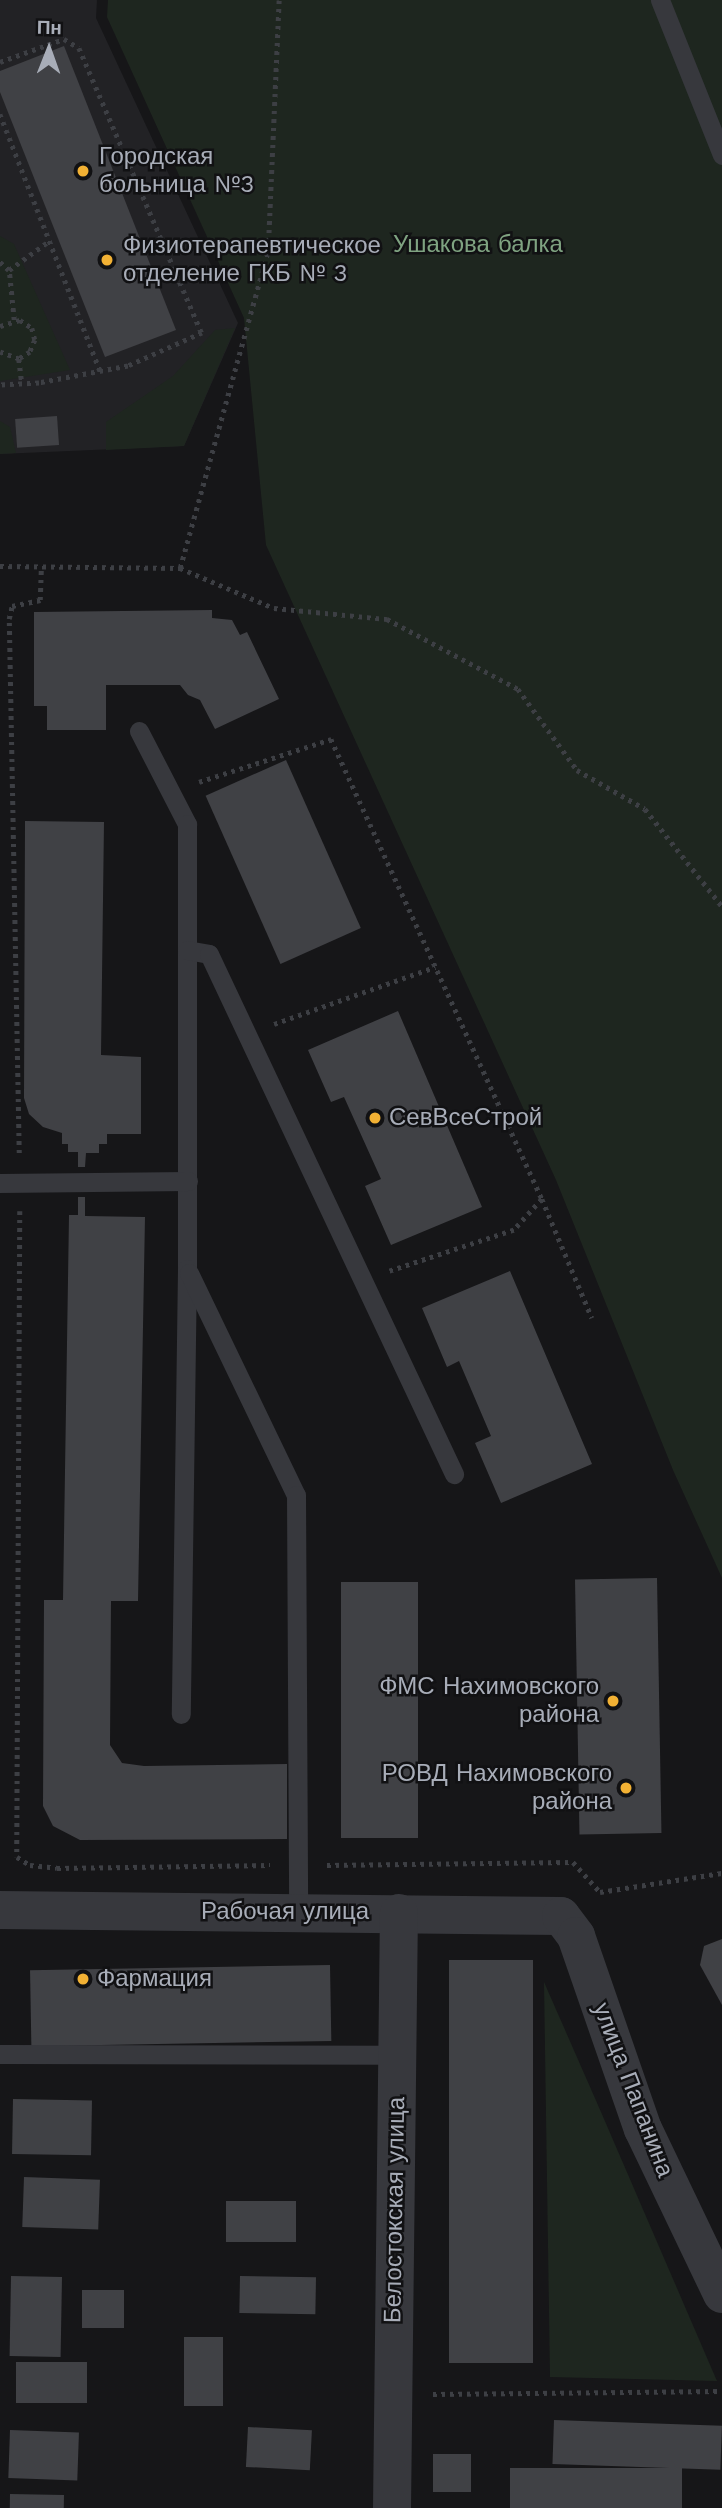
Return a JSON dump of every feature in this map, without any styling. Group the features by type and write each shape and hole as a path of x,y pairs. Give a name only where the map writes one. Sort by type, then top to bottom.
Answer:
{"street":[{"name":"Рабочая улица","path":"0,1910 553,1913 568,1922"},
{"name":"Белостокская улица","path":"392,2508 399,1913"},
{"name":"улица Папанина","path":"568,1922 643,2129 722,2294"}],"lane":[{"path":"660,0 722,155"},
{"path":"139,732 187,824 188,1181 181,1714"},
{"path":"187,950 209,954 454,1474"},
{"path":"0,1183 188,1181"},
{"path":"187,1269 296,1495 298,1912"},
{"path":"0,2054 397,2054"}],"path":[{"path":"180,568 268,250 279,0"},
{"path":"0,62 64,39 79,48 202,333 128,366 22,384 0,385"},
{"path":"0,114 100,371"},
{"path":"9,270 49,241"},
{"path":"0,262 9,270 14,320"},
{"path":"0,326 14,320 26,323 34,334 34,347 19,359"},
{"path":"0,352 19,359"},
{"path":"19,359 22,384"},
{"path":"0,566 180,568 274,608 387,619 518,689 577,770 645,809 722,906"},
{"path":"41,567 40,600 12,606 9,619 20,1183 17,1857 30,1865 57,1868 573,1862 600,1892"},
{"path":"170,792 331,739 542,1199 592,1318"},
{"path":"246,1034 435,967"},
{"path":"362,1280 513,1230 542,1199"},
{"path":"568,1922 600,1892 722,1873"},
{"path":"393,2394 722,2391"}],"shaded area":[{"name":"Городская больница №3","path":"0,0 97,0 96,18 238,323 184,446 0,454"}],"green space":[{"name":"Ушакова балка","path":"108,0 722,0 722,1578 673,1470 556,1180 266,545 244,318 107,17"},
{"path":"0,236 14,244 70,370 0,381"},
{"path":"235,328 184,446 106,450 106,422 173,376 215,330"},
{"path":"0,421 10,427 16,453 0,454"},
{"path":"544,1982 601,2112 717,2381 550,2377"}],"building":[{"name":"Физиотерапевтическое отделение ГКБ № 3","path":"64,46 176,330 105,357 0,92 0,71"},
{"path":"57,416 59,445 17,448 15,419"},
{"path":"212,610 212,618 232,620 240,635 247,632 279,699 215,729 200,700 188,695 180,685 106,685 106,730 47,730 47,706 34,706 34,612"},
{"path":"286,760 361,928 280,964 206,796"},
{"path":"25,821 104,822 101,1055 141,1057 141,1134 107,1134 107,1144 99,1144 99,1153 86,1153 85,1167 78,1167 78,1152 68,1152 68,1144 62,1144 62,1133 43,1127 29,1114 24,1098"},
{"path":"398,1011 482,1207 391,1245 365,1186 381,1179 344,1097 331,1102 308,1050"},
{"path":"78,1197 85,1197 85,1216 145,1217 138,1601 111,1601 110,1745 122,1763 144,1766 287,1764 287,1839 80,1840 53,1826 43,1806 44,1600 63,1600 69,1215 78,1215"},
{"path":"510,1271 592,1464 501,1503 475,1443 491,1436 459,1361 447,1367 422,1308"},
{"path":"657,1578 661,1833 579,1834 575,1579"},
{"path":"341,1582 418,1582 418,1838 341,1838"},
{"path":"722,1939 722,2005 700,1965 704,1946"},
{"path":"449,1960 533,1960 533,2363 449,2363"},
{"path":"330,1965 331,2041 31,2046 30,1970"},
{"path":"13,2099 92,2100 91,2155 12,2154"},
{"path":"24,2177 100,2180 98,2230 22,2227"},
{"path":"226,2201 296,2201 296,2242 226,2242"},
{"path":"11,2276 62,2277 61,2357 10,2356"},
{"path":"240,2276 316,2277 315,2314 239,2313"},
{"path":"82,2290 124,2290 124,2328 82,2328"},
{"path":"184,2337 223,2337 223,2406 184,2406"},
{"path":"16,2362 87,2362 87,2403 16,2403"},
{"path":"554,2420 722,2426 720,2470 552,2464"},
{"path":"248,2427 312,2430 310,2470 246,2467"},
{"path":"10,2430 79,2432 77,2480 8,2478"},
{"path":"433,2454 471,2454 471,2492 433,2492"},
{"path":"510,2468 682,2468 682,2508 510,2508"},
{"path":"10,2494 64,2495 64,2508 10,2508"}],"place":[{"name":"Городская больница №3","path":"83,171"},
{"name":"Физиотерапевтическое отделение ГКБ № 3","path":"107,260"},
{"name":"СевВсеСтрой","path":"375,1118"},
{"name":"ФМС Нахимовского района","path":"613,1701"},
{"name":"РОВД Нахимовского района","path":"626,1788"},
{"name":"Фармация","path":"83,1979"}]}
